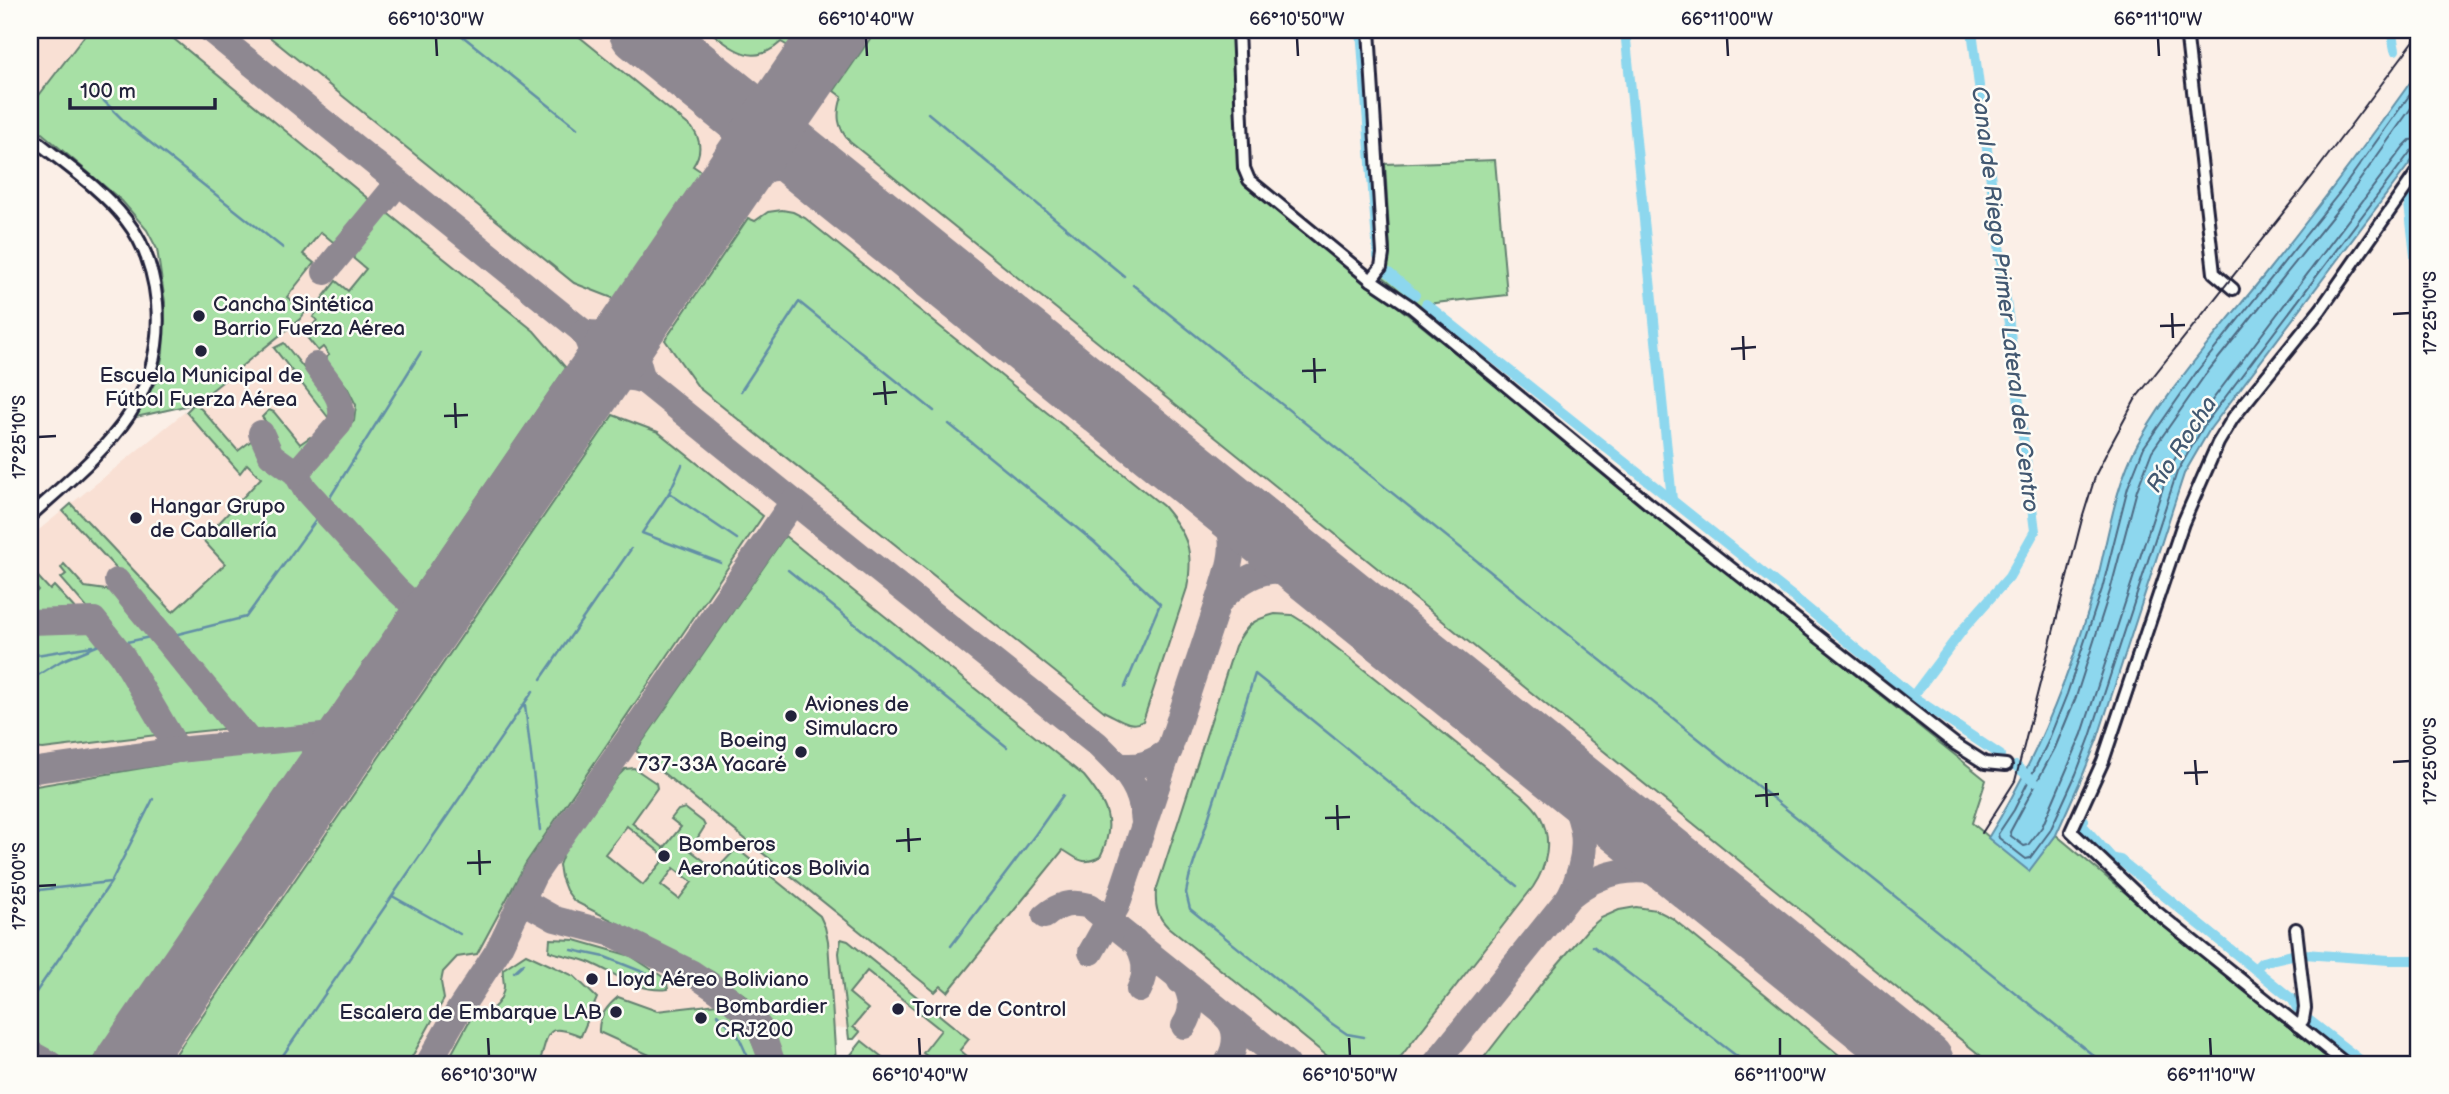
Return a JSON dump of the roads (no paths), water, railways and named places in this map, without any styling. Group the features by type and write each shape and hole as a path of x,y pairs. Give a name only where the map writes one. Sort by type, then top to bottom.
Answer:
{"street":[{"path":"1238,30 1246,174 1255,185 1371,280 1410,307 1659,511 1955,744 1985,763 2006,765"},
{"path":"1370,30 1383,254 1381,267 1371,280"},
{"path":"2186,30 2214,273 2234,289"},
{"path":"30,136 91,185 125,219 152,268 159,320 157,354 149,380 136,407 97,454 30,516"},
{"path":"2346,1064 2154,909 2071,831 2103,761 2183,523 2218,443 2233,418 2321,309 2419,169"},
{"path":"2296,929 2305,1008 2303,1020 2298,1026"}],"water":[{"name":"Río Rocha","path":"2419,70 2419,151 2210,429 2184,474 2097,740 2056,835 2029,871 1988,838 2022,778 2064,683 2096,585 2113,512 2130,459 2151,421 2181,378 2323,200"}],"waterway":[{"path":"455,30 577,128"},
{"path":"1361,30 1378,257"},
{"path":"1625,30 1672,500"},
{"name":"Canal de Riego Primer Lateral del Centro","path":"1426,304 1801,603 1913,696 1964,628 2009,577 2035,531 1972,30"},
{"path":"2391,30 2395,50"},
{"path":"100,97 128,125 283,248"},
{"path":"928,113 1124,276"},
{"path":"2419,191 2409,204 2419,290"},
{"path":"1389,273 1415,295"},
{"path":"1133,285 2104,1064"},
{"path":"741,391 799,302 934,411"},
{"path":"329,499 421,352"},
{"path":"949,424 1094,542 1160,604 1125,687"},
{"path":"682,465 669,493 642,533 721,563"},
{"path":"669,493 737,539"},
{"path":"178,634 246,617 319,516"},
{"path":"541,679 631,549"},
{"path":"788,570 1007,747"},
{"path":"127,642 150,637"},
{"path":"30,680 61,661 99,645"},
{"path":"30,656 92,646"},
{"path":"1364,1037 1347,1034 1331,1023 1190,909 1186,893 1189,878 1255,674 1517,886"},
{"path":"277,1064 533,691"},
{"name":"Canal de Riego Primer Lateral del Centro","path":"1919,701 2000,755"},
{"path":"525,705 540,830"},
{"name":"Canal de Riego Primer Lateral del Centro","path":"2016,766 2034,781"},
{"path":"951,946 1063,795"},
{"path":"30,1001 111,882 153,799"},
{"name":"Canal de Riego Primer Lateral del Centro","path":"2084,820 2082,825 2112,858 2120,860 2293,1000 2297,1008"},
{"path":"30,891 110,882"},
{"path":"394,897 460,934"},
{"path":"1593,946 1747,1064"},
{"path":"572,950 605,957 653,976"},
{"path":"2304,954 2419,960"},
{"path":"2255,969 2262,962 2292,955"},
{"path":"514,972 524,963"},
{"path":"717,1014 737,1033 751,1064"},
{"name":"Canal de Riego Primer Lateral del Centro","path":"2310,1021 2365,1064"}],"tram line":[{"path":"1982,833 2015,781 2096,474 2136,398 2314,174 2419,34"}],"place":[{"name":"Cancha Sintética Barrio Fuerza Aérea","path":"199,316"},
{"name":"Escuela Municipal de Fútbol Fuerza Aérea","path":"201,351"},
{"name":"Hangar Grupo de Caballería","path":"136,518"},
{"name":"Aviones de Simulacro","path":"791,716"},
{"name":"Boeing 737-33A Yacaré","path":"801,752"},
{"name":"Bomberos Aeronaúticos Bolivia","path":"664,856"},
{"name":"Lloyd Aéreo Boliviano","path":"592,979"},
{"name":"Torre de Control","path":"898,1009"},
{"name":"Escalera de Embarque LAB","path":"616,1012"},
{"name":"Bombardier CRJ200","path":"701,1018"}]}
